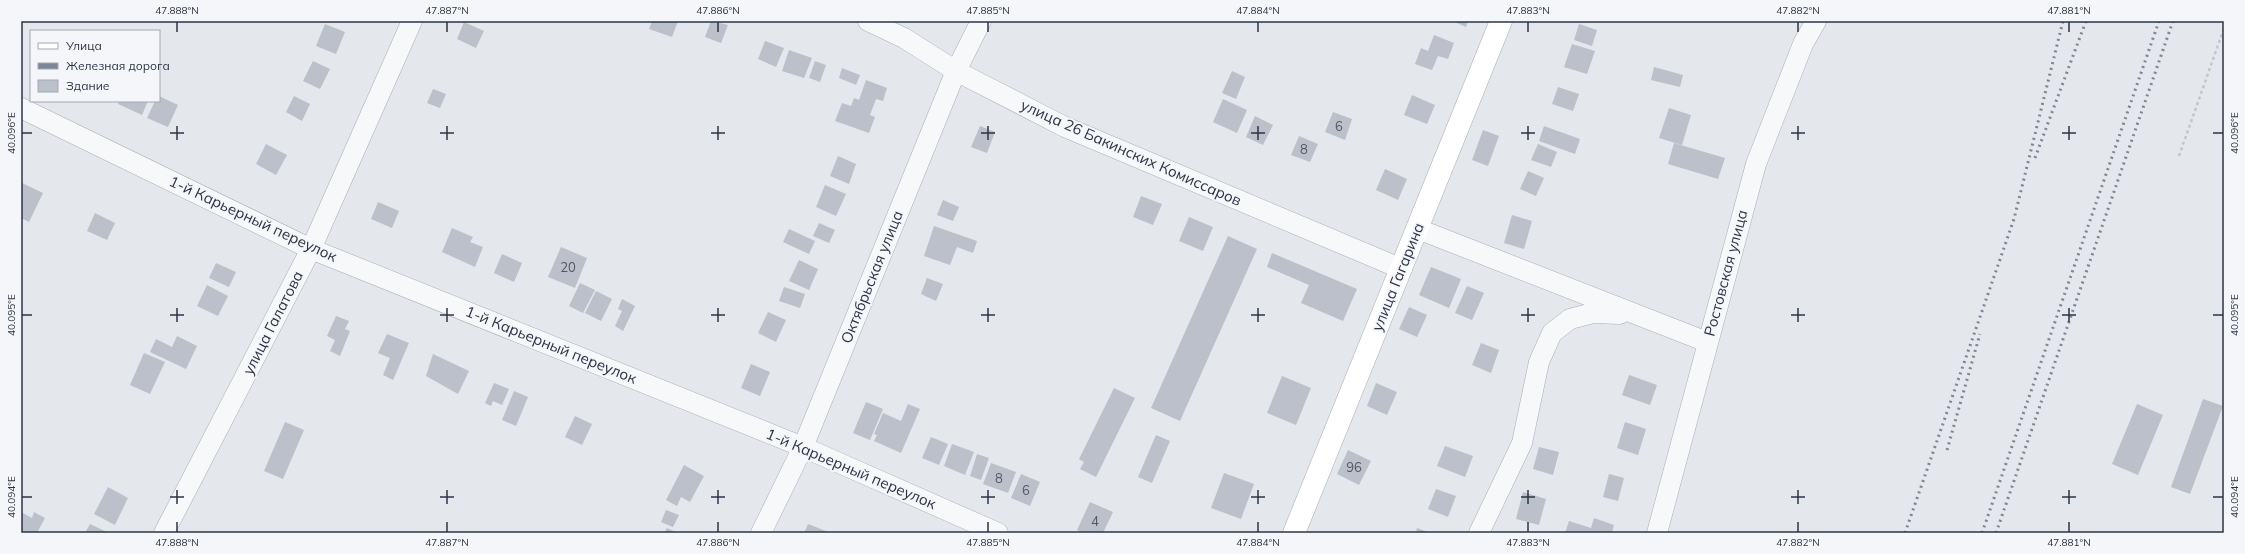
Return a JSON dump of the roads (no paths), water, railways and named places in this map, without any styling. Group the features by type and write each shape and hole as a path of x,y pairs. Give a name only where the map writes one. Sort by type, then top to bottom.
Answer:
{"main road":[{"name":"улица Гагарина","path":"1294,533 1501,21"}],"street":[{"name":"улица Галатова","path":"164,533 311,249 412,21"},
{"name":"улица 26 Бакинских Комиссаров","path":"868,21 904,38 956,71 1065,127 1402,269"},
{"name":"Октябрьская улица","path":"761,533 803,447 956,71 981,21"},
{"name":"Ростовская улица","path":"1657,533 1707,342 1756,164 1803,44 1816,21"},
{"name":"1-й Карьерный переулок","path":"21,108 311,249 803,447 998,533"},
{"path":"1418,228 1707,342"},
{"path":"1480,533 1522,443 1539,362 1552,332 1570,318 1593,313 1638,315"}],"railway":[{"path":"1905,533 2014,219 2063,21"},
{"path":"2035,158 2086,21"},
{"path":"1982,533 2159,21"},
{"path":"1996,533 2173,21"},
{"path":"1947,450 1980,334"}]}
